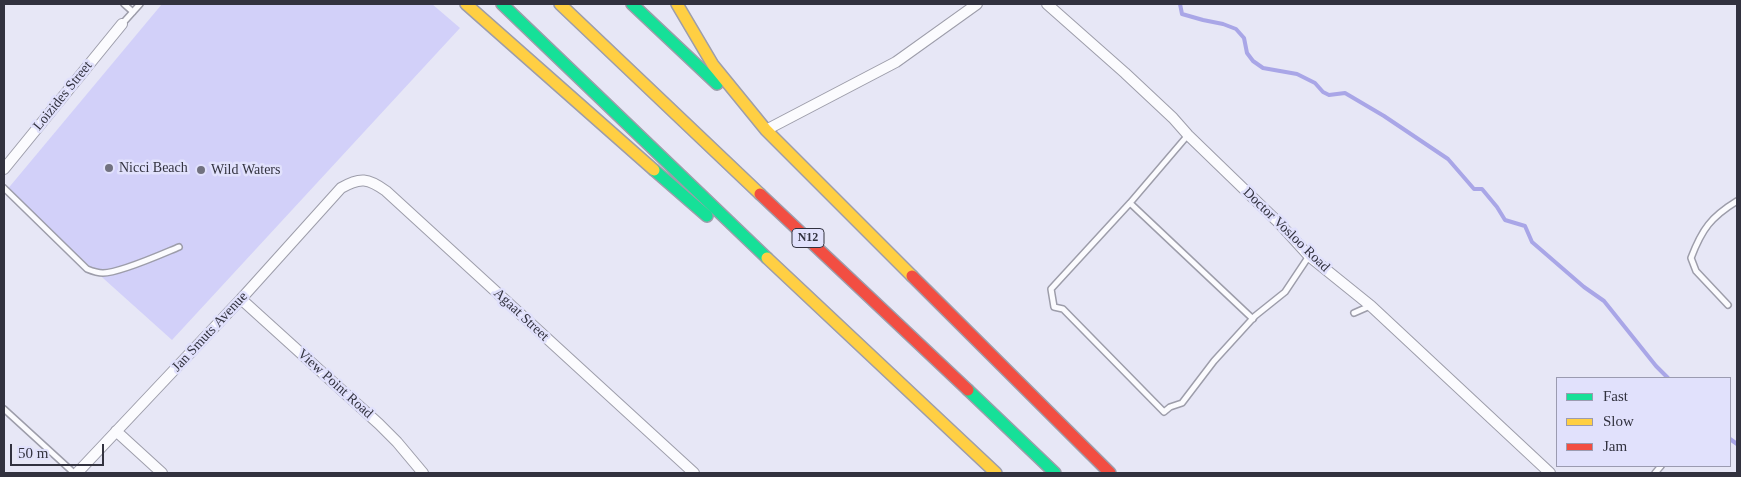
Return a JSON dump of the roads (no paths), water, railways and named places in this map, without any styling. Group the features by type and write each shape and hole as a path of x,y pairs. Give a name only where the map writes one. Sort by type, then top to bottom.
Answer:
{"highway":[{"path":"466,4 670,184 823,312"},
{"path":"502,4 823,312 996,473"},
{"name":"N12","path":"560,4 1055,473"},
{"path":"632,4 766,130 1110,473"},
{"path":"676,4 712,65 766,130"}],"street":[{"path":"766,130 896,62 977,4"},
{"name":"Doctor Vosloo Road","path":"1047,4 1173,118 1188,135 1279,223 1309,256 1371,306 1550,473"},
{"name":"Loizides Street","path":"4,169 122,24"},
{"name":"Agaat Street","path":"341,188 362,179 375,183 386,191 694,473"},
{"name":"Jan Smuts Avenue","path":"76,473 241,300 341,188"},
{"name":"View Point Road","path":"241,300 379,424 402,447 423,473"},
{"path":"116,431 162,473"}],"lane":[{"path":"124,4 133,12"},
{"path":"122,24 140,4"},
{"path":"1188,135 1130,203 1052,289 1054,307 1063,309 1164,412 1170,407 1182,403 1214,362 1253,318 1285,292 1309,256"},
{"path":"4,188 87,269 92,271 104,273 118,270 179,247"},
{"path":"1728,305 1696,272 1691,258 1699,237 1718,212 1737,201"},
{"path":"1130,203 1253,318"},
{"path":"1354,313 1371,306"},
{"path":"4,409 76,473"}],"waterway":[{"path":"1180,4 1182,14 1236,29 1244,38 1247,53 1253,61 1263,68 1297,74 1315,83 1323,92 1329,95 1345,93 1384,116 1448,159 1474,189 1482,189 1505,220 1525,226 1532,242 1584,287 1604,301 1667,377"},
{"path":"1731,440 1737,444"}],"place":[{"name":"Nicci Beach","path":"109,168"},
{"name":"Wild Waters","path":"201,170"}]}
